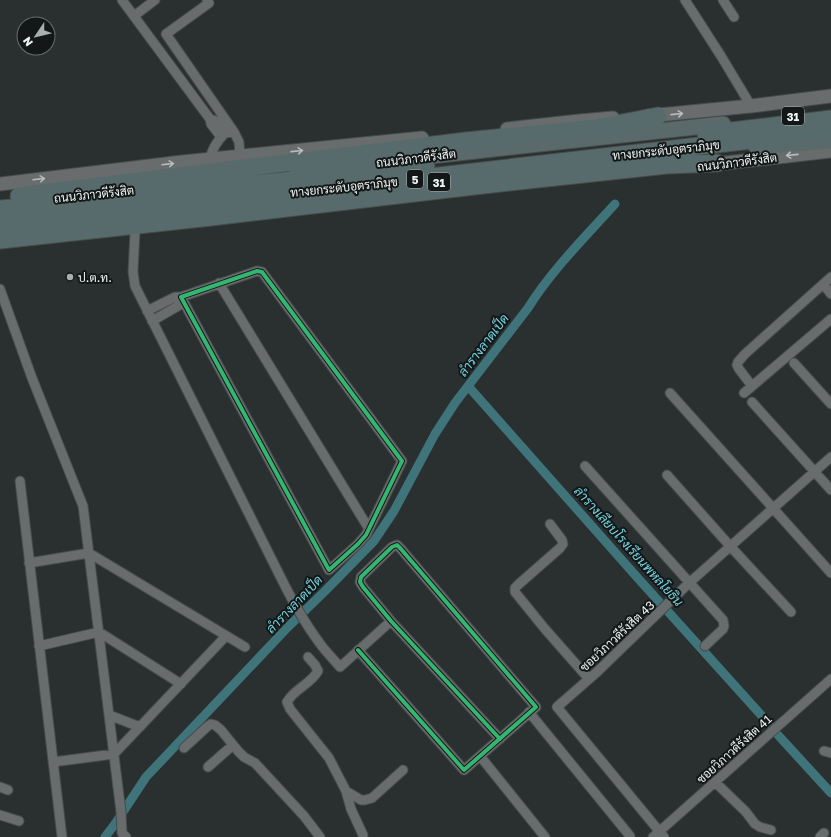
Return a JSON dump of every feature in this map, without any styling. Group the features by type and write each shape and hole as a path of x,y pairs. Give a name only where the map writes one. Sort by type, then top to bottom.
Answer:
{"highway":[{"name":"ถนนวิภาวดีรังสิต","path":"0,204 690,128 831,111"},
{"path":"0,198 466,141 596,128 658,116"},
{"name":"ทางยกระดับอุตราภิมุข","path":"0,209 485,159 831,119"},
{"name":"ทางยกระดับอุตราภิมุข","path":"1,233 831,132"},
{"name":"ถนนวิภาวดีรังสิต","path":"1,233 717,151 831,140"},
{"path":"800,144 831,146"},
{"name":"5","path":"1,233 203,218 667,165 717,163"}],"main road":[{"name":"ถนนวิภาวดีรังสิต","path":"0,184 210,159 579,120 658,116 831,96"},
{"name":"ถนนวิภาวดีรังสิต","path":"1,233 135,232 497,192 717,163 831,151"}],"street":[{"path":"122,0 210,119 211,124 239,142 240,156"},
{"path":"134,16 155,0"},
{"path":"207,0 209,3 166,34 227,134"},
{"path":"685,0 751,106"},
{"path":"723,0 734,17"},
{"path":"210,159 217,141 227,134"},
{"path":"135,232 133,272 135,286 282,580 300,613 324,649 340,667 391,621"},
{"path":"147,311 175,297 181,297 257,271 262,272 402,461 366,535 358,544 328,570 181,297"},
{"path":"752,386 739,369 737,365 738,362 831,277"},
{"path":"219,283 369,528"},
{"path":"823,284 831,294"},
{"path":"0,289 32,378 83,506 122,813 122,836"},
{"path":"152,321 178,306 181,297"},
{"path":"744,393 831,319"},
{"path":"794,363 831,404"},
{"path":"670,393 831,573"},
{"path":"752,402 831,490"},
{"name":"ซอยวิภาวดีรังสิต 43","path":"659,835 557,707 589,679 689,583 831,458"},
{"path":"585,466 723,620 723,629 705,646"},
{"path":"667,476 791,612"},
{"path":"20,482 62,837"},
{"path":"550,524 562,540 563,544 515,588 515,592 589,679"},
{"path":"358,650 464,770 500,739 529,712 536,707 397,545 392,547 361,577 360,582 391,621 500,739"},
{"path":"29,563 89,553 245,647"},
{"path":"39,646 99,632 181,684"},
{"path":"53,762 114,754 226,636"},
{"path":"308,656 315,664 318,671 315,676 287,702 290,709 330,758 346,791 351,809 364,836"},
{"name":"ซอยวิภาวดีรังสิต 41","path":"659,835 715,782 831,679"},
{"path":"529,712 630,836"},
{"path":"109,715 140,727"},
{"path":"184,748 208,726 211,724 215,725 244,757 256,763 304,816 320,837"},
{"path":"208,767 233,745"},
{"path":"480,756 545,837"},
{"path":"346,791 361,800 372,798 403,770"},
{"path":"715,782 746,812 755,824 772,830"},
{"path":"1,817 19,822"}],"waterway":[{"name":"ลำรางลาดเป็ด","path":"105,837 146,777 288,627 374,541 394,511 435,434 455,403 558,267 615,204"},
{"name":"ลำรางเลียบโรงเรียนพหลโยธิน","path":"468,386 770,725"},
{"name":"ลำรางเลียบโรงเรียนพหลโยธิน","path":"778,735 831,793"}],"cycle path":[{"path":"257,271 262,272 402,461 366,535 329,570 181,297 257,271"},
{"path":"358,650 464,770 536,707 397,545 392,547 361,577 360,582 391,621 500,739"}],"place":[{"name":"ป.ต.ท.","path":"70,277"}]}
